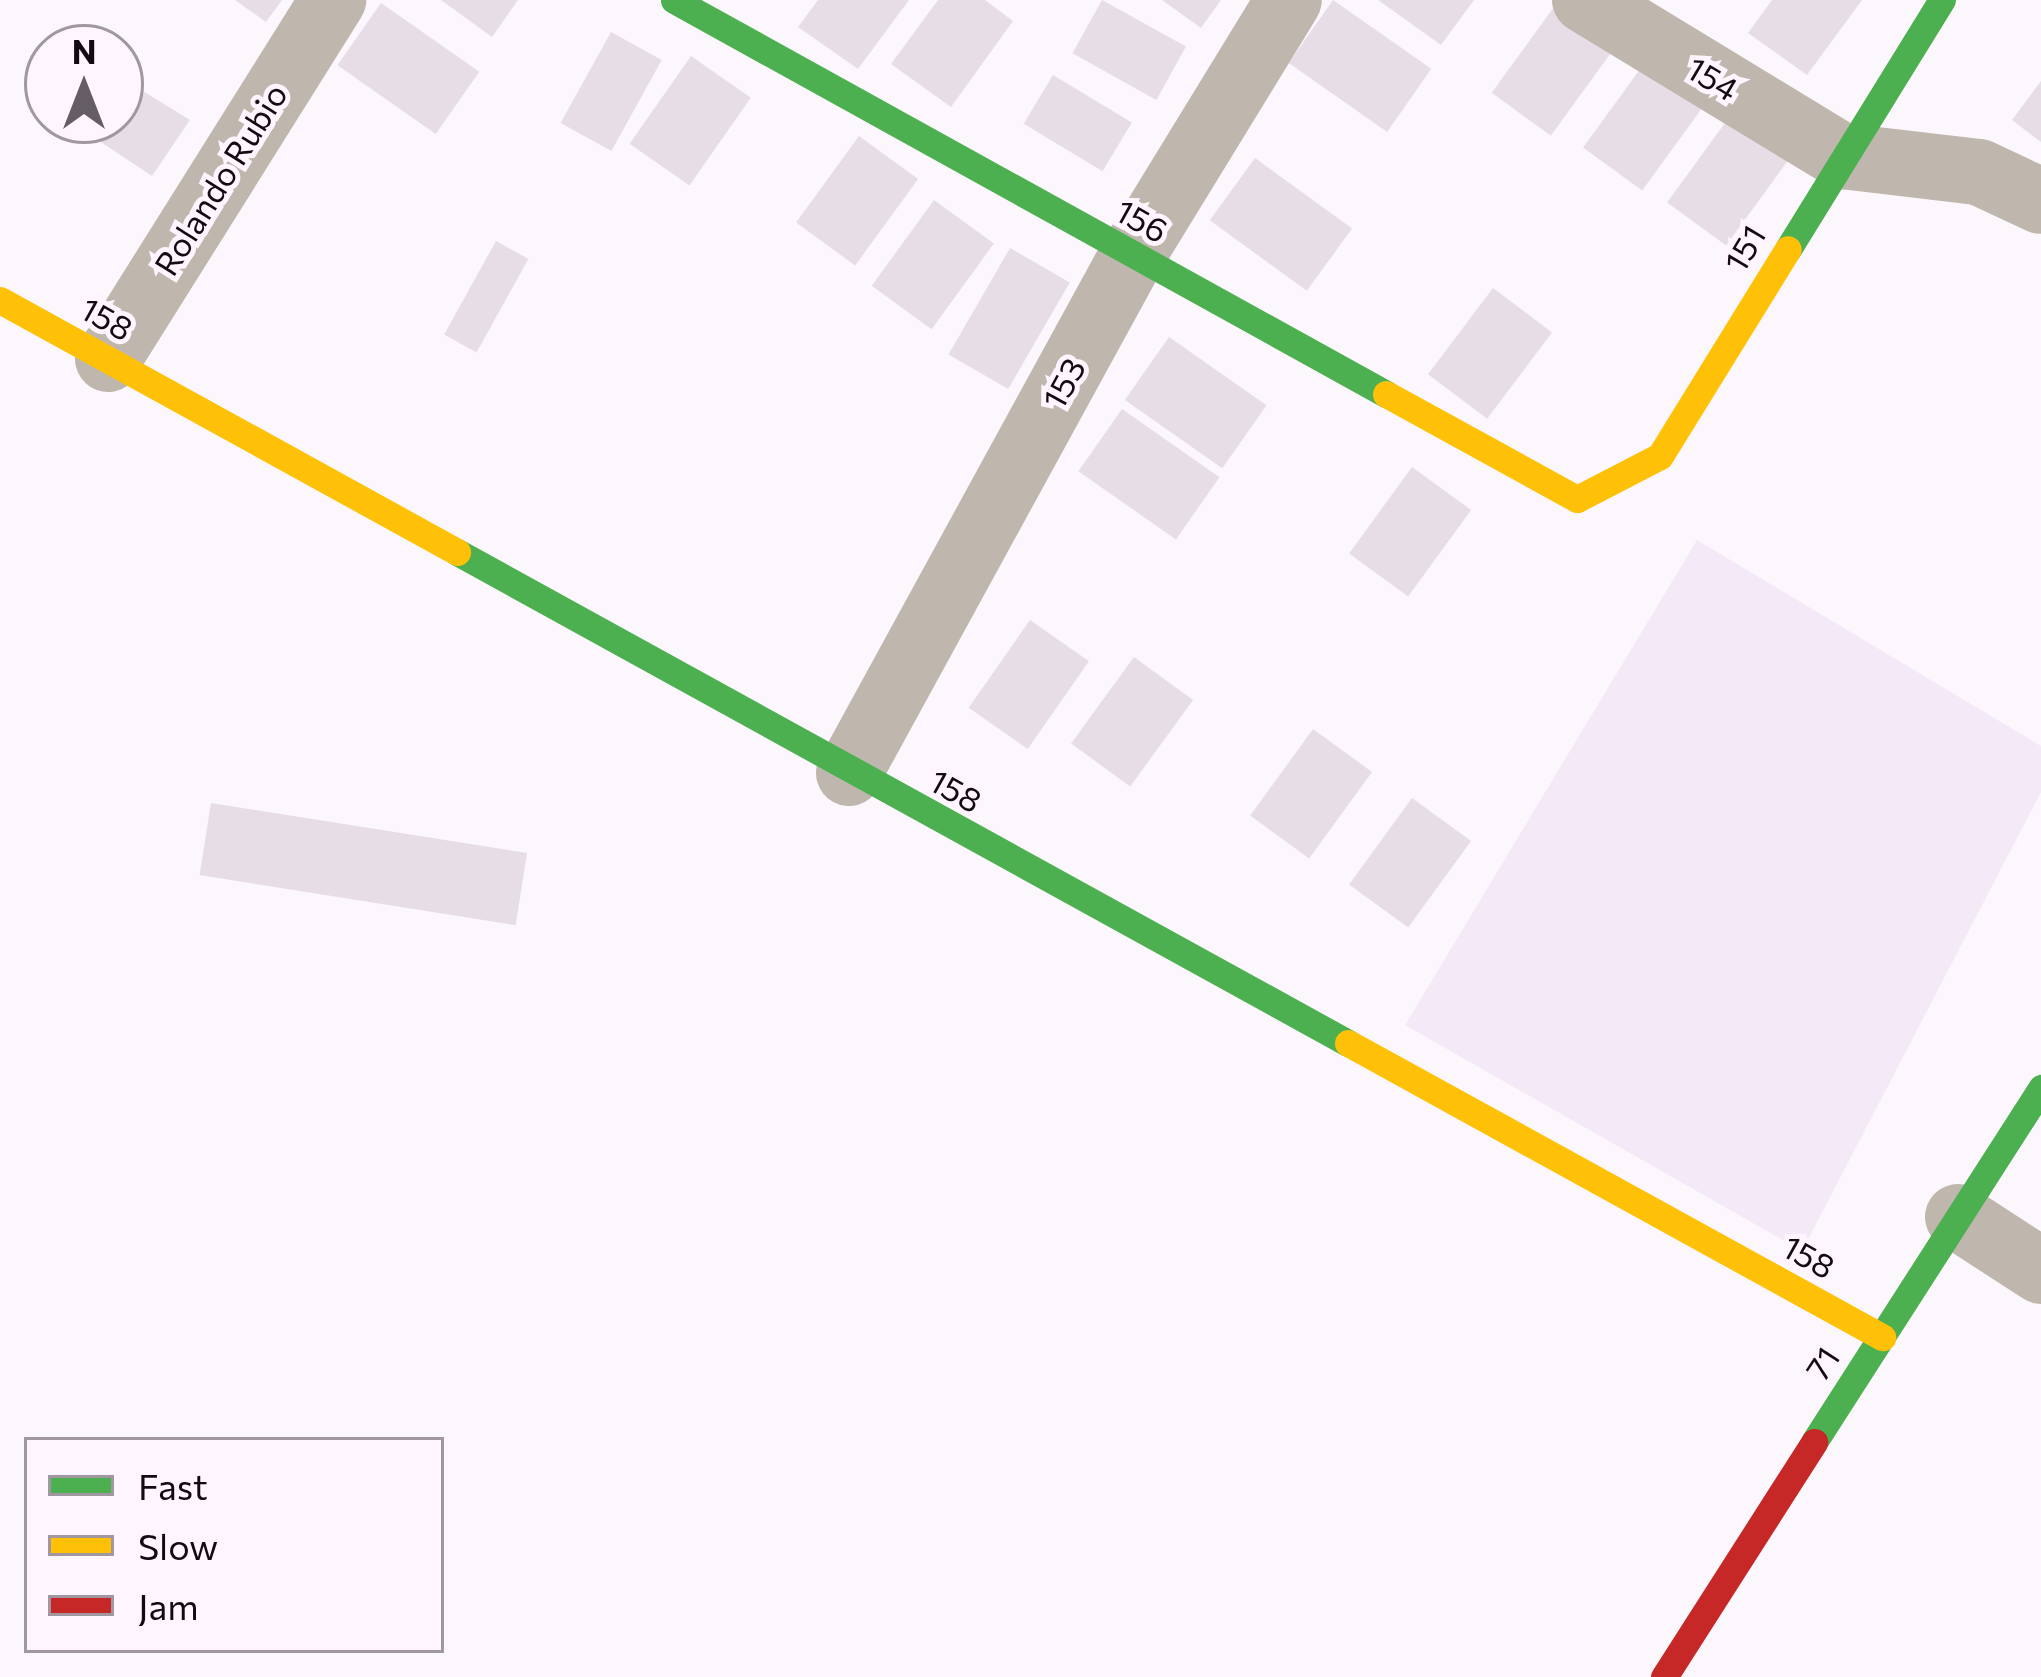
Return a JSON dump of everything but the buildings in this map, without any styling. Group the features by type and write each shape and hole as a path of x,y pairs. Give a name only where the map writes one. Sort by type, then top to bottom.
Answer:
{"street":[{"name":"Rolando Rubio","path":"108,359 333,0"},
{"name":"156","path":"674,0 1577,499"},
{"name":"153","path":"849,773 1132,256 1289,0"},
{"name":"154","path":"1586,0 1842,156"},
{"name":"151","path":"1577,499 1660,456 1942,0"},
{"path":"1842,156 1979,172 2041,201"},
{"name":"158","path":"0,300 849,773 1882,1337"},
{"name":"71","path":"1664,1677 2041,1088"},
{"path":"1958,1217 2041,1271"}],"shaded area":[{"path":"1697,540 2041,746 2041,792 1802,1251 1405,1025"}],"traffic: fast":[{"path":"674,0 1386,394"},
{"path":"1788,249 1942,0"},
{"path":"457,552 1348,1043"},
{"path":"1814,1442 2041,1088"}],"traffic: slow":[{"path":"1386,394 1577,499 1660,456 1788,249"},
{"path":"0,300 457,552"},
{"path":"1348,1043 1882,1337"}],"traffic: jam":[{"path":"1664,1677 1814,1442"}]}
